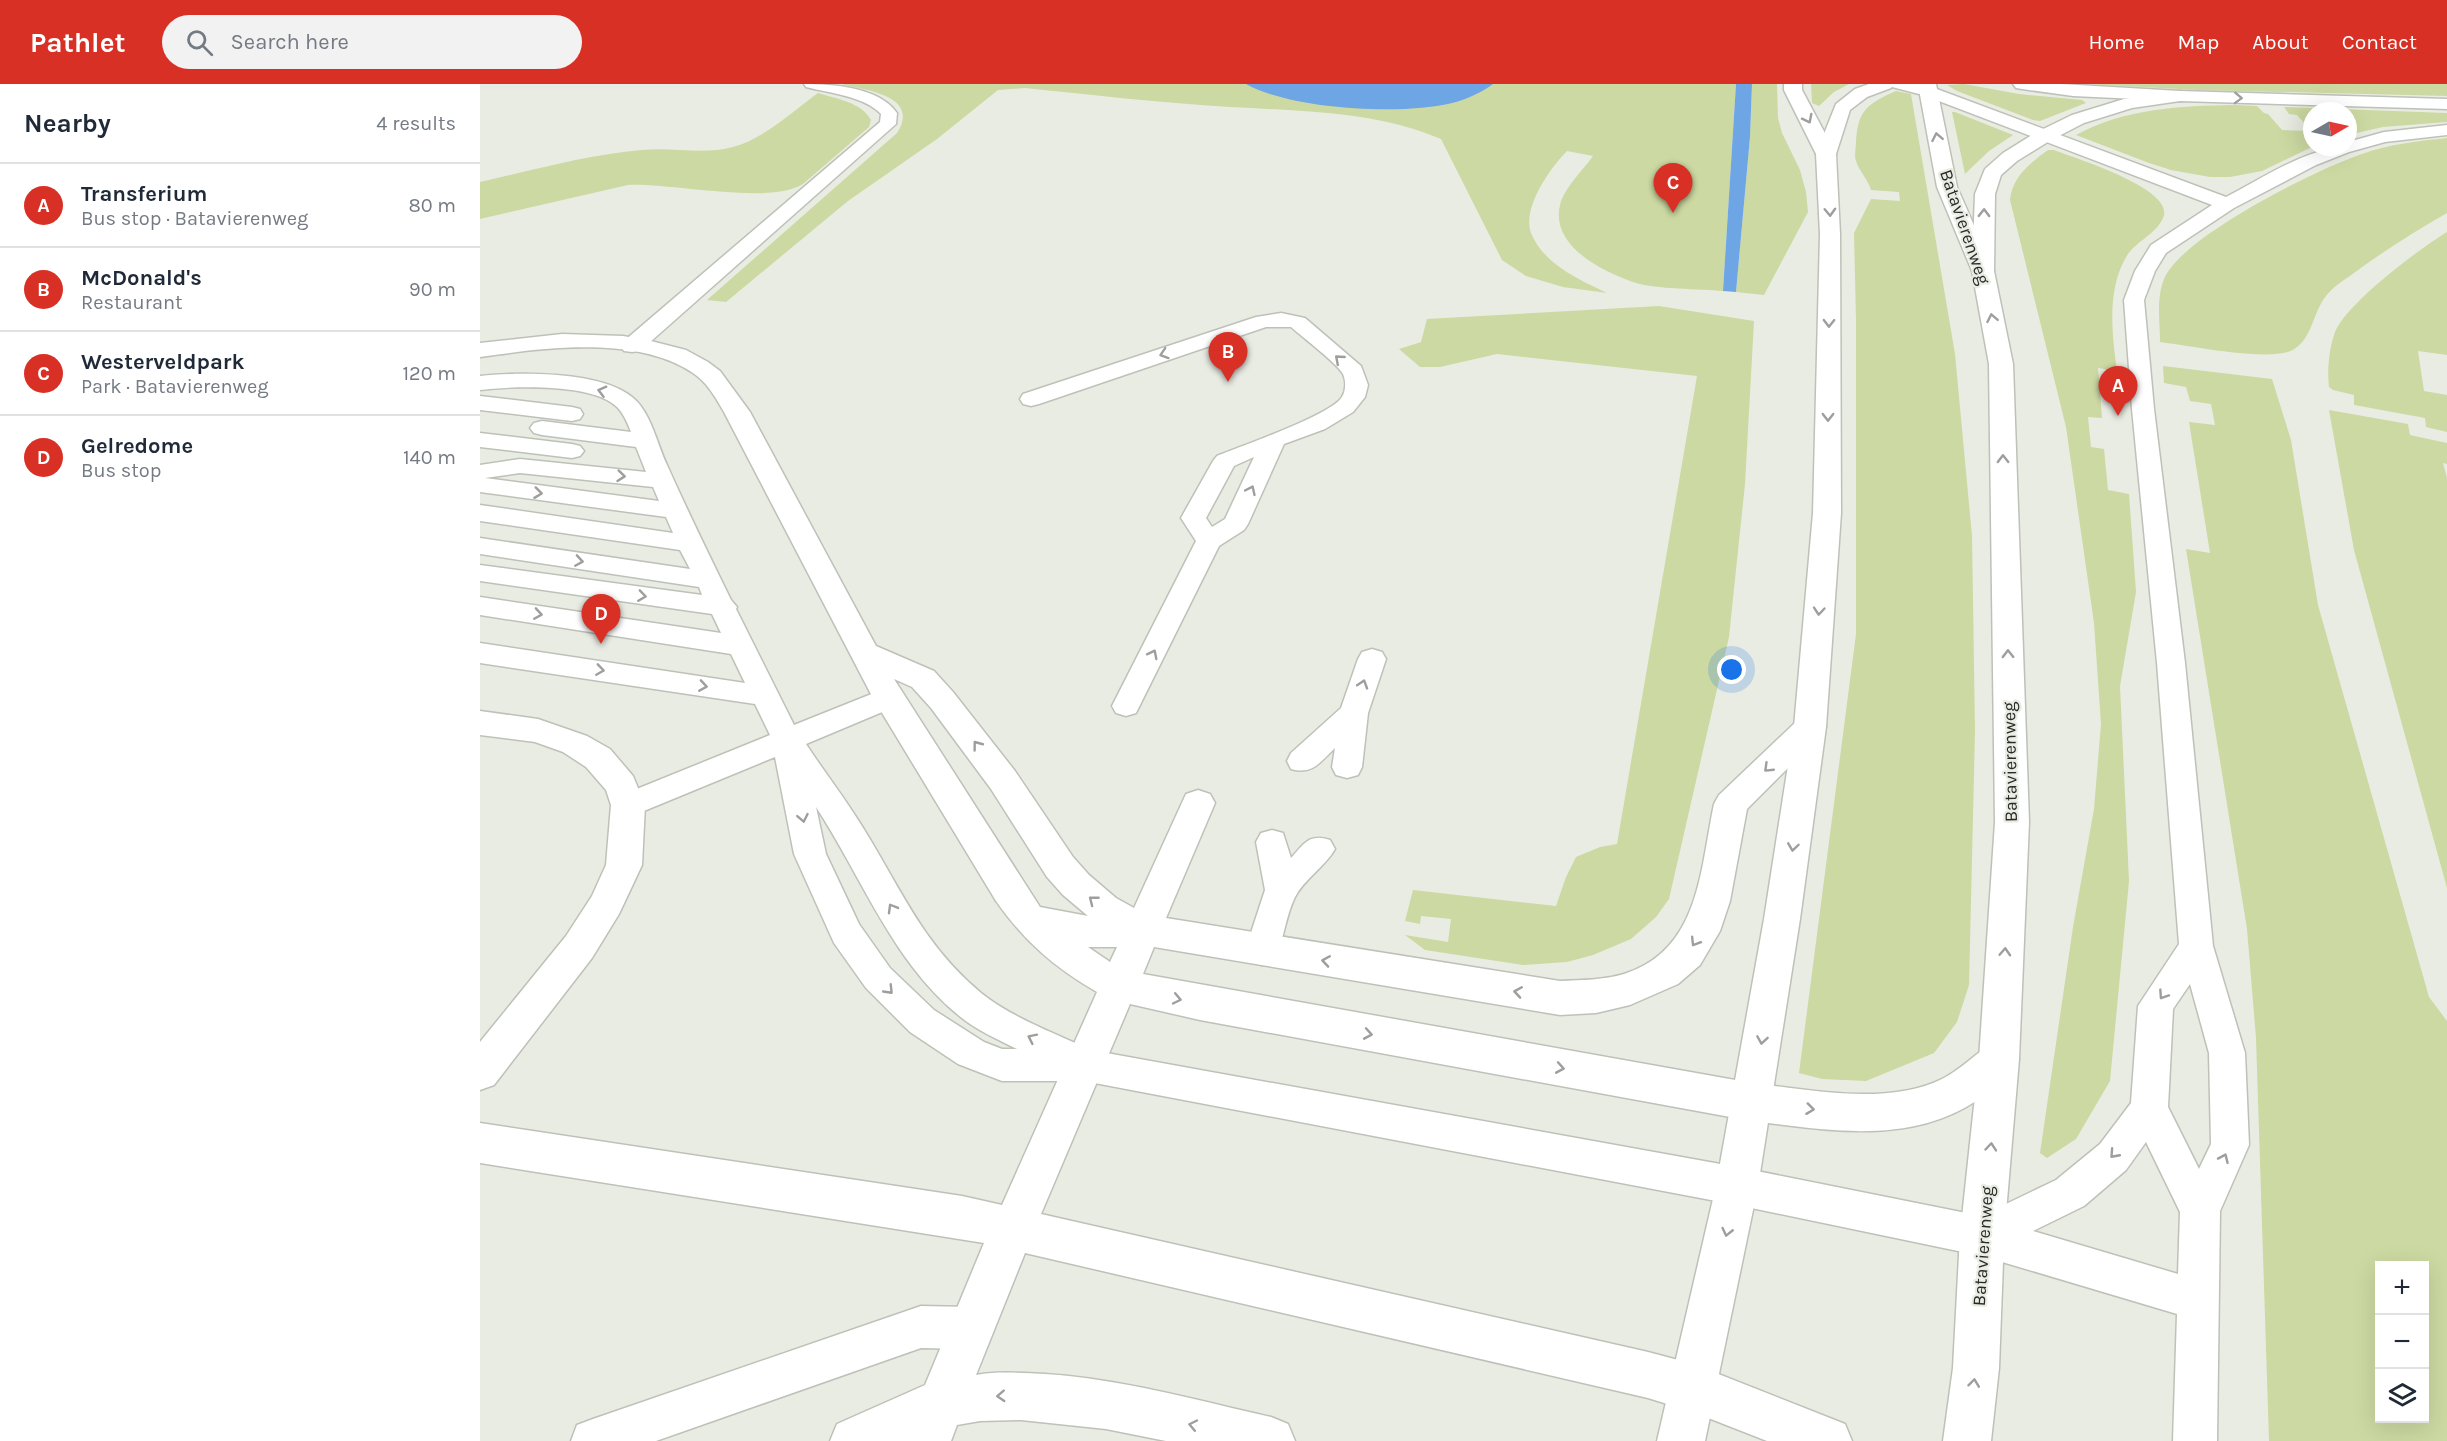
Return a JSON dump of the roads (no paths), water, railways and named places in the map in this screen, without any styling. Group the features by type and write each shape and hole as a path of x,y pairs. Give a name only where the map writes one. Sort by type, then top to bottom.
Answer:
{"main road":[{"path":"1793,84 1793,90 1826,154"},
{"path":"1681,1441 1737,1186 1782,919 1810,727 1827,513 1830,234 1826,154 1842,108 1861,93 1885,84"},
{"path":"2022,84 2073,91 2447,104"},
{"name":"Batavierenweg","path":"1928,88 1947,187 1983,271 2001,364 2012,811 1999,1059 1982,1236 1976,1368 1967,1441"},
{"path":"1983,271 1985,194 1992,173 2010,157 2078,118 2130,103 2180,96"},
{"path":"480,350 567,341 632,346 689,360 701,368 723,390 737,412 889,698 980,846 1028,918 1086,967 1120,986 1200,1004 1752,1101 1842,1113 1900,1111 1955,1094 1999,1059"},
{"path":"865,653 923,678 1003,780 1060,867 1076,885 1103,908 1143,930"},
{"path":"480,723 538,731 574,744 598,758 621,785 628,805 624,865 606,904 579,947 480,1072"},
{"path":"1028,918 1082,933 1102,934 1143,930 1560,998 1596,996 1630,989 1665,973 1687,954 1702,931 1712,902 1731,804 1810,727"},
{"path":"934,1423 970,1328 1198,803"},
{"path":"480,1143 950,1215 1624,1370 1693,1388 1828,1441"},
{"path":"854,1441 895,1421 934,1423 975,1398 1030,1395 1122,1409 1271,1441"}],"lane":[{"path":"632,346 888,124 889,113 875,102 812,84"},
{"path":"1898,84 1928,88 2044,136 2227,204"},
{"path":"2357,144 2384,137 2447,130"},
{"path":"2195,1441 2200,1211 2230,1145 2227,1053 2196,946 2171,663 2142,397 2134,300 2145,271 2158,249 2227,204 2323,156"},
{"path":"1031,399 1263,321 1298,322 1353,371 1358,381 1358,392 1352,402 1341,411 1225,461 1193,518 1209,541"},
{"path":"480,383 519,380 603,390 625,402 650,451 690,543 724,607 787,740 854,839 892,910 921,954 971,1005 1084,1065"},
{"path":"480,403 650,451"},
{"path":"480,420 650,451"},
{"path":"480,440 650,451"},
{"path":"1126,706 1209,541 1235,524 1274,440"},
{"path":"480,472 650,451"},
{"path":"480,485 677,511"},
{"path":"480,513 690,543"},
{"path":"480,546 708,580"},
{"path":"480,573 724,607"},
{"path":"480,606 742,646"},
{"path":"480,653 766,696"},
{"path":"1347,767 1354,712 1372,659"},
{"path":"628,805 889,698"},
{"path":"1302,761 1354,712"},
{"path":"787,740 810,854 846,933 878,978 922,1021 971,1053 1002,1065 1084,1065 1737,1186 1982,1236 2198,1300"},
{"path":"1272,842 1281,890"},
{"path":"1262,951 1281,890 1319,849"},
{"path":"2196,946 2156,1006 2149,1108 2200,1211"},
{"path":"1982,1236 2070,1193 2113,1157 2149,1108"},
{"path":"592,1441 921,1327 970,1328"}],"water":[{"path":"1246,84 1493,84 1456,102 1408,109 1379,109 1319,105 1291,100"},
{"path":"1736,84 1752,84 1750,137 1736,292 1723,291"}],"place":[{"name":"Westerveldpark","path":"1673,213"},
{"name":"McDonald's","path":"1228,382"},
{"name":"Transferium","path":"2118,416"},
{"name":"Gelredome","path":"601,644"}]}
